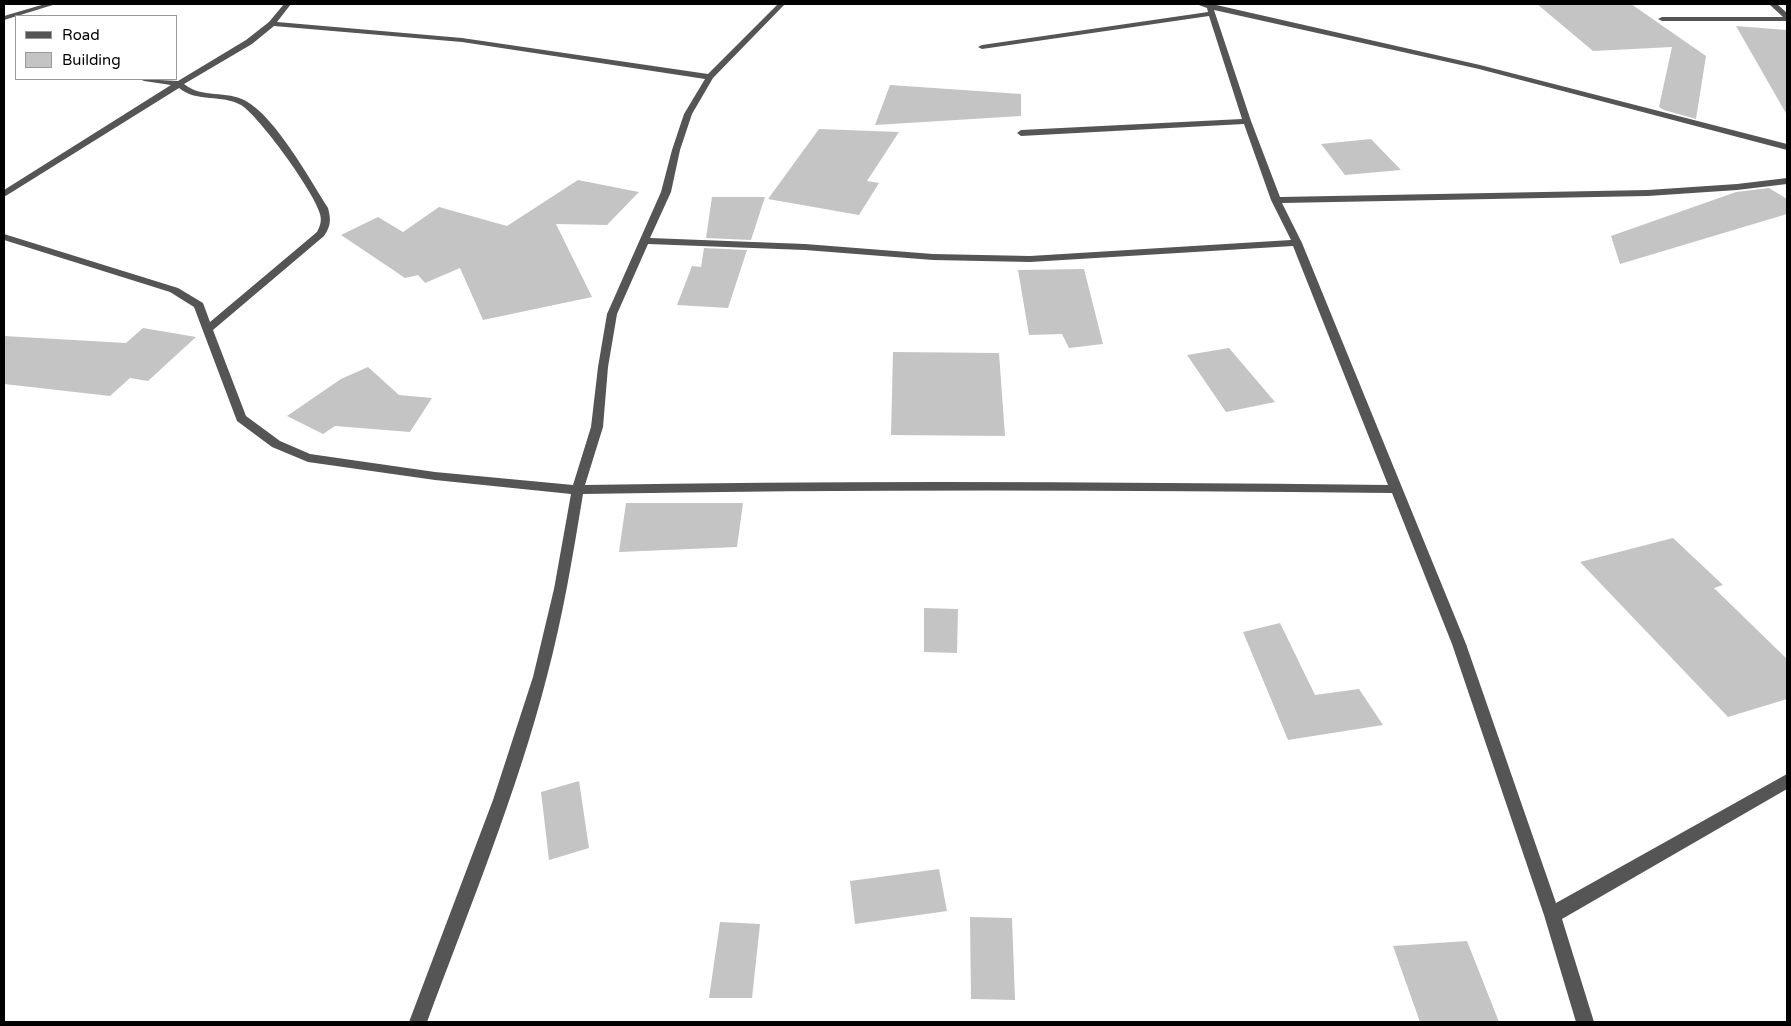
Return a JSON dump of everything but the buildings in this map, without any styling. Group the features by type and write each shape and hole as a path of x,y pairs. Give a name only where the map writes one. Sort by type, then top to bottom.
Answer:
{"street":[{"path":"4,18 52,4"},
{"path":"4,194 179,84 232,53 272,24 287,4"},
{"path":"418,1022 501,800 540,676 561,589 578,490 597,427 603,367 612,314 646,241 666,192 676,150 688,114 710,77 782,4"},
{"path":"1773,4 1787,18"},
{"path":"982,47 1208,7 1480,67 1787,147"},
{"path":"1208,7 1276,200 1297,243 1459,644 1552,915 1585,1022"},
{"path":"1662,19 1787,18"},
{"path":"272,24 462,40 710,77"},
{"path":"151,80 179,84 192,95 234,99 259,115 323,208 327,218 327,225 321,234 208,329"},
{"path":"1021,133 1247,121"},
{"path":"1276,200 1648,193 1737,187 1787,181"},
{"path":"4,237 108,271 174,290 199,305 241,418 276,444 308,458 341,464 435,476 578,490 794,486 1030,485 1396,489"},
{"path":"646,241 805,247 933,257 1030,259 1297,243"},
{"path":"1552,915 1787,781"}]}
